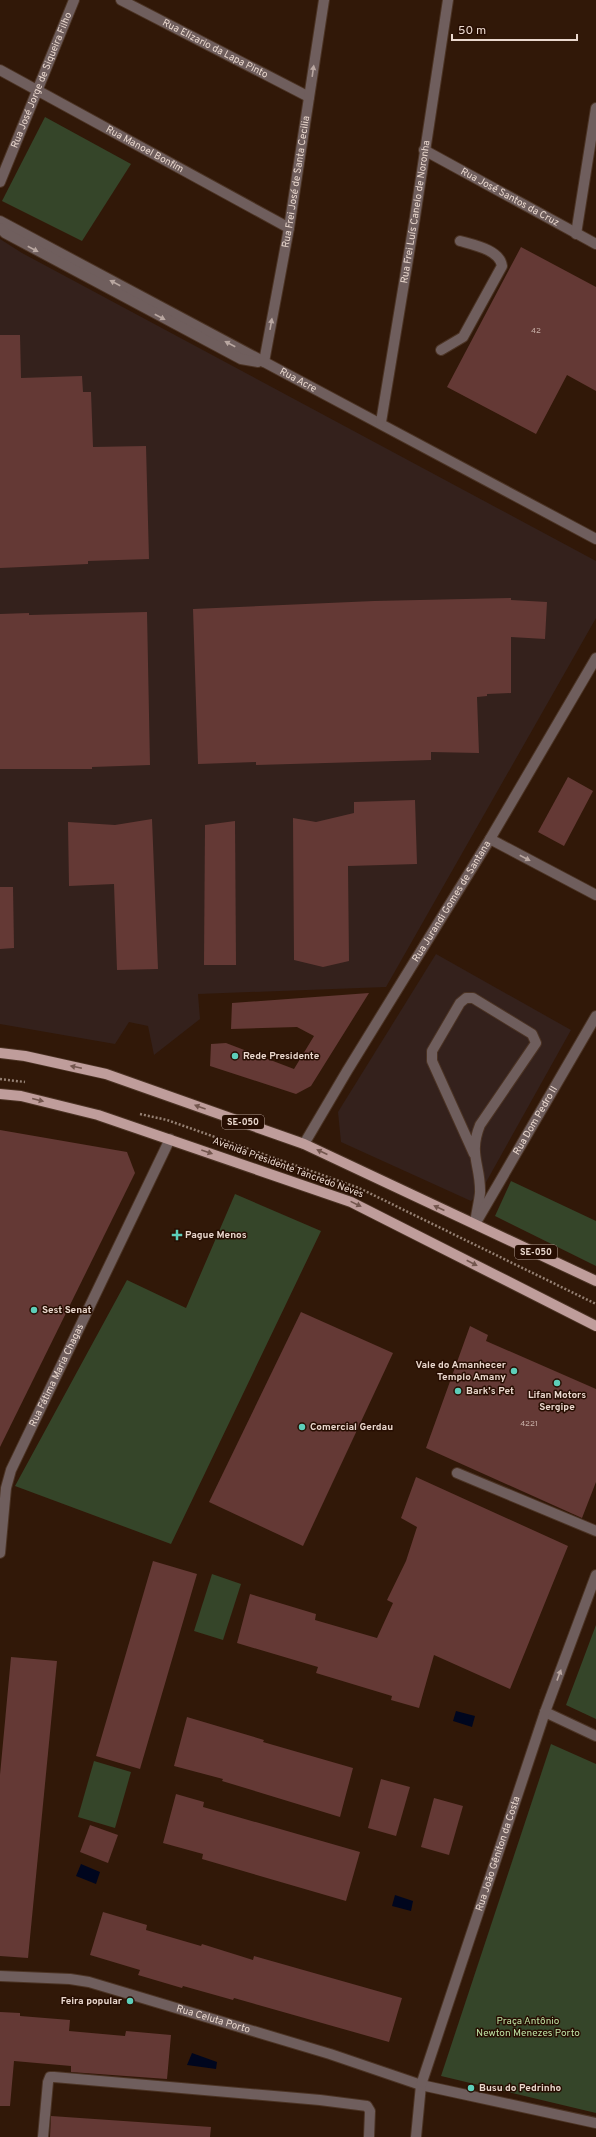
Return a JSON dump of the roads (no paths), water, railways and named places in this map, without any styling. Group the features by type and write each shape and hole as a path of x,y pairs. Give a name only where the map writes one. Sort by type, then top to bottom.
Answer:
{"main road":[{"name":"SE-050","path":"0,1053 25,1056 106,1074 304,1144 596,1281"},
{"name":"Avenida Presidente Tancredo Neves","path":"0,1094 21,1096 98,1115 351,1202 596,1326"}],"street":[{"name":"Rua José Jorge de Siqueira Filho","path":"0,182 74,0"},
{"name":"Rua Elizario da Lapa Pinto","path":"121,0 309,97"},
{"name":"Rua Frei José de Santa Cecilia","path":"264,362 289,228 324,0"},
{"name":"Rua Frei Luís Canelo de Noronha","path":"381,422 448,0"},
{"name":"Rua Manoel Bonfim","path":"0,70 289,228"},
{"path":"576,234 596,108"},
{"name":"Rua José Santos da Cruz","path":"424,150 596,244"},
{"name":"Rua Acre","path":"0,221 264,362 381,422 596,538"},
{"path":"0,228 4,233 241,359 264,362"},
{"path":"441,350 462,337 502,266 502,261 498,257 486,250 460,241"},
{"name":"Rua Jurandi Gomes de Santana","path":"304,1144 347,1071 490,840 596,658"},
{"path":"490,840 596,895"},
{"path":"474,1154 432,1061 432,1052 460,1003 469,998 473,998 532,1034 536,1040 534,1048 480,1125 475,1139 474,1154 480,1193 474,1224"},
{"name":"Rua Dom Pedro II","path":"474,1224 596,1016"},
{"name":"Rua Fátima Maria Chagas","path":"0,1553 6,1488 11,1470 170,1139"},
{"path":"457,1473 596,1531"},
{"name":"Rua João Gêniton da Costa","path":"416,2137 421,2085 545,1712 596,1575"},
{"path":"545,1712 596,1736"},
{"name":"Rua Celuta Porto","path":"0,1976 70,1979 89,1982 330,2054 421,2085 596,2123"},
{"path":"43,2137 48,2082 50,2077 54,2077 320,2100 367,2106 370,2111 369,2137"}],"water":[{"path":"456,1711 475,1716 472,1727 453,1721"},
{"path":"81,1864 100,1872 96,1884 76,1876"},
{"path":"395,1895 413,1901 411,1911 392,1906"},
{"path":"192,2053 217,2062 216,2069 187,2065"}],"place":[{"name":"Rede Presidente","path":"235,1056"},
{"name":"Pague Menos","path":"177,1235"},
{"name":"Sest Senat","path":"34,1310"},
{"name":"Vale do Amanhecer Templo Amany","path":"514,1371"},
{"name":"Lifan Motors Sergipe","path":"557,1383"},
{"name":"Bark's Pet","path":"458,1391"},
{"name":"Comercial Gerdau","path":"302,1427"},
{"name":"Feira popular","path":"130,2001"},
{"name":"Busu do Pedrinho","path":"471,2088"}],"park label":[{"name":"Praça Antônio Newton Menezes Porto","path":"528,2026"}]}
